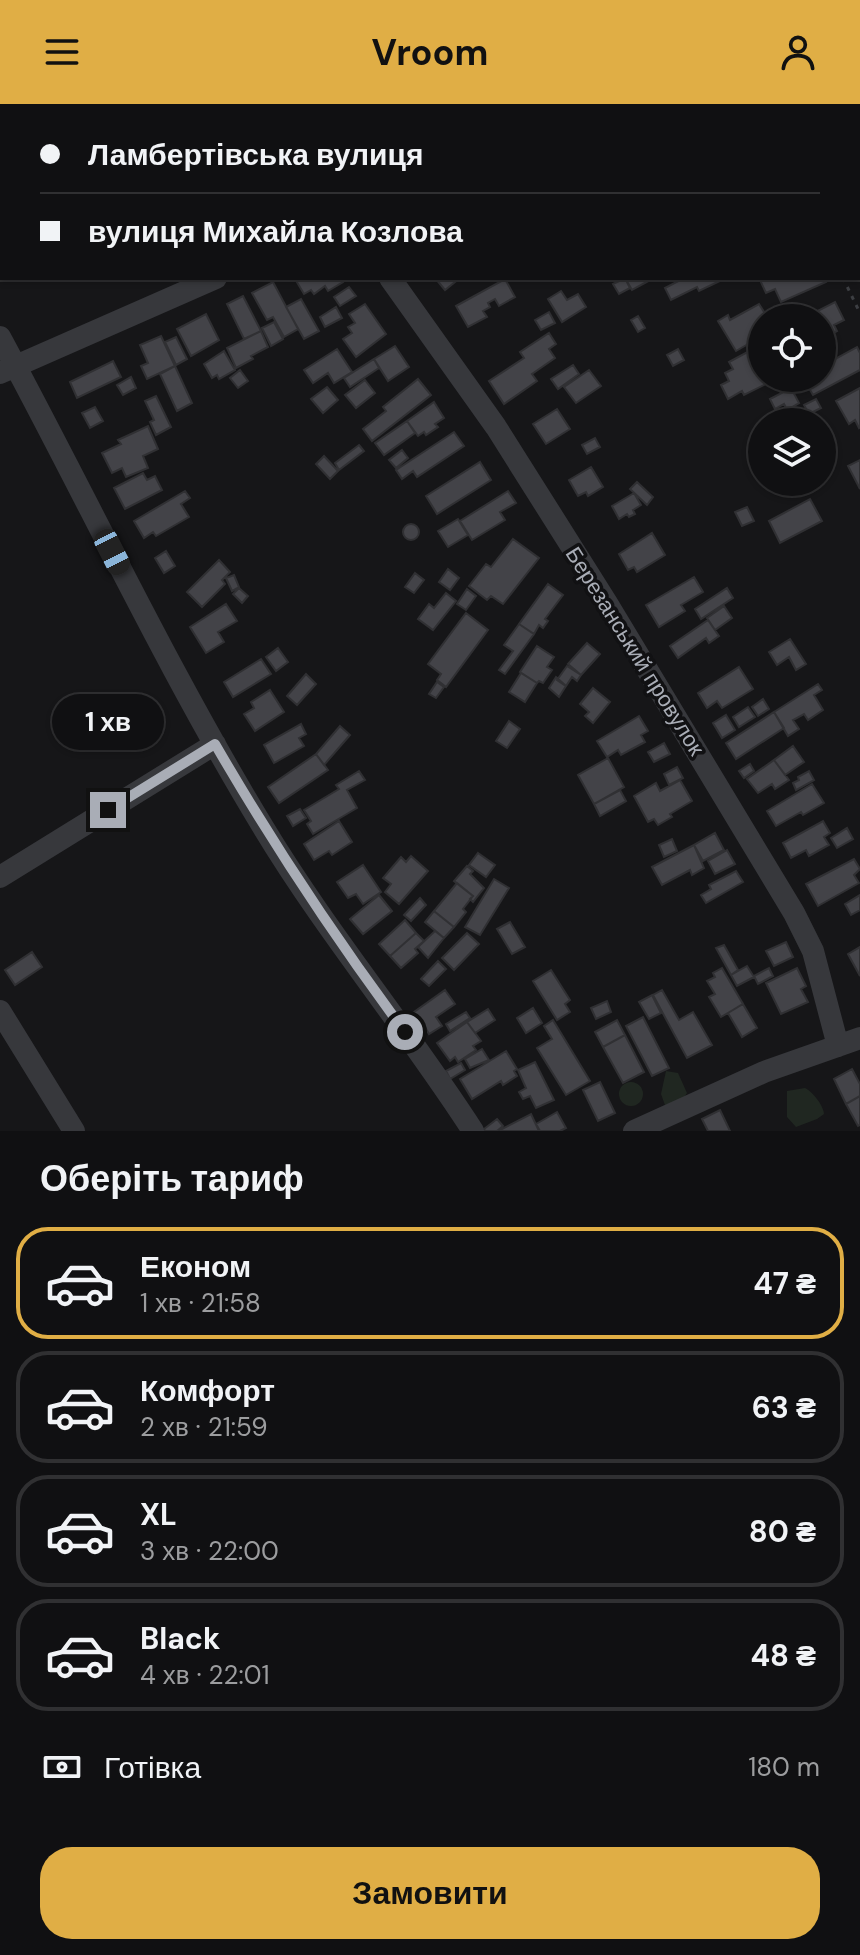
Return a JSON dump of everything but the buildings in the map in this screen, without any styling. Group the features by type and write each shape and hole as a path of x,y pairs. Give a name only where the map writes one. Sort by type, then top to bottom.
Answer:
{"street":[{"path":"8,369 211,280"},
{"name":"Березанський провулок","path":"391,280 496,427 607,603 794,913 813,951 838,1046"},
{"path":"0,337 8,369 263,827 350,959 419,1051 473,1131"},
{"path":"0,877 215,744"},
{"path":"0,1011 74,1131"},
{"path":"634,1131 749,1078 860,1038"}],"path":[{"path":"844,280 860,313"}],"shaded area":[{"path":"666,1071 678,1073 687,1093 678,1101 665,1105 661,1094"},
{"path":"631,1082 640,1085 643,1094 640,1103 631,1106 622,1103 619,1094 622,1085"},
{"path":"805,1088 817,1099 824,1114 796,1127 787,1117 787,1091"}],"route":[{"path":"108,810 215,744 307,896 405,1032"}]}
